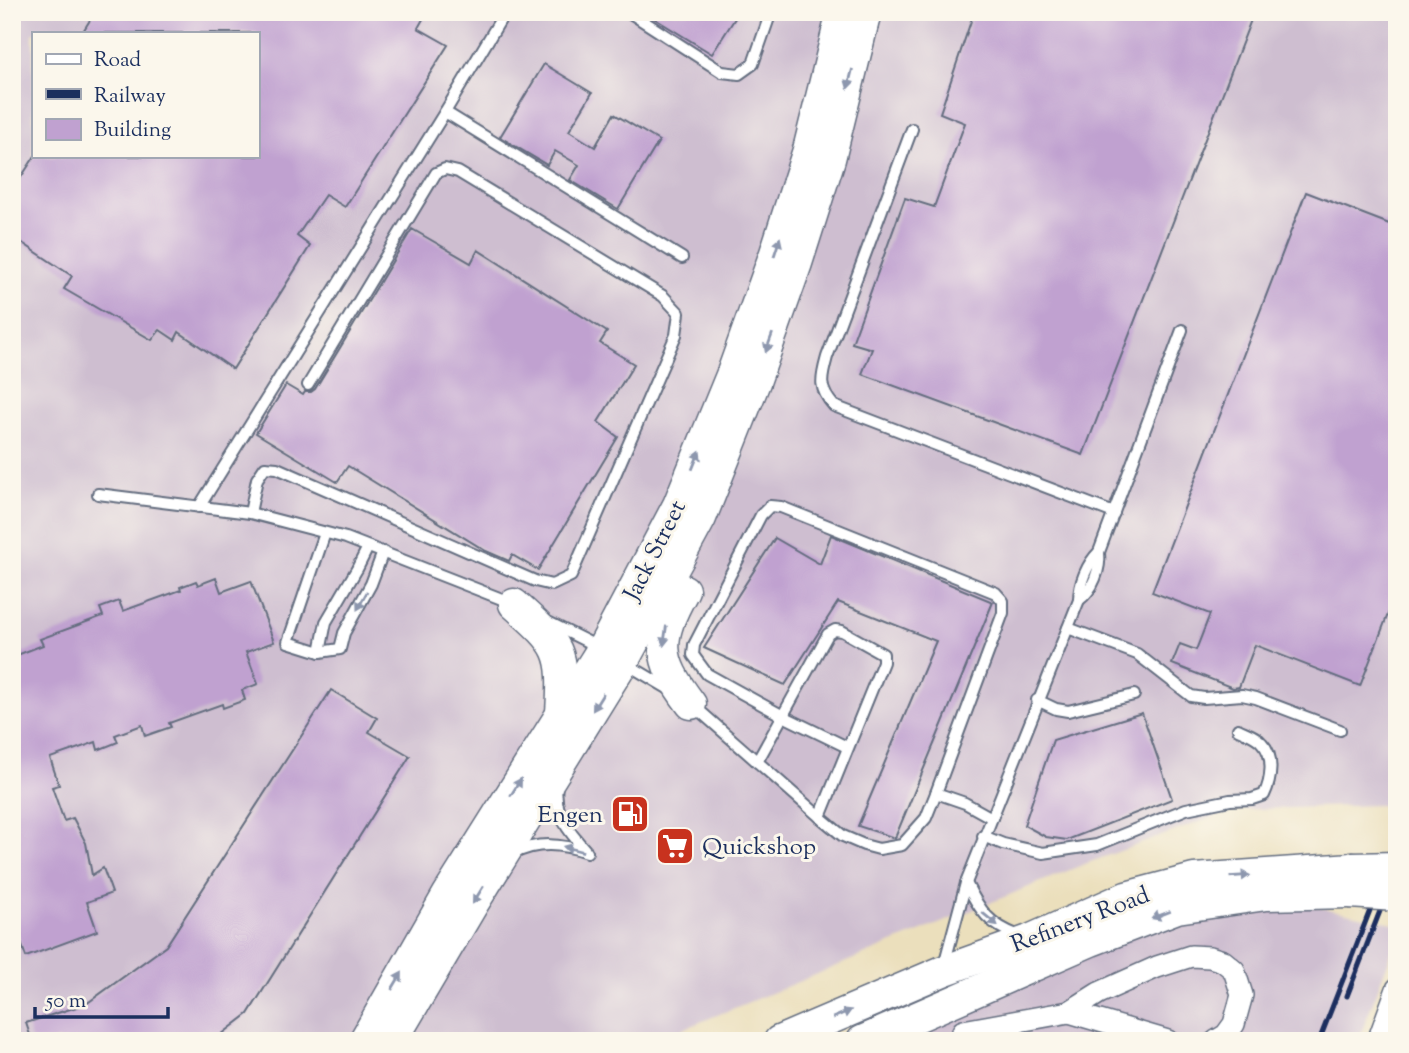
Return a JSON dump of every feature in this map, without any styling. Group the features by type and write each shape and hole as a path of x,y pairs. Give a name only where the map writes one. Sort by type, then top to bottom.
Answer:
{"main road":[{"name":"Jack Street","path":"392,1041 562,760 612,656 732,373 775,253 808,150 842,12"},
{"name":"Jack Street","path":"364,1041 448,894 560,717 612,656 701,518 797,263 826,172 866,12"},
{"path":"691,704 670,671 663,649 664,634 667,622 708,541 725,457"},
{"path":"514,604 547,633 558,652 563,673 560,717"},
{"name":"Refinery Road","path":"779,1041 943,971 1029,940 1126,897 1197,892 1266,895 1351,880 1397,867"},
{"name":"Refinery Road","path":"1351,880 1397,896"},
{"name":"Refinery Road","path":"862,1041 1091,941 1177,908 1197,892"}],"street":[{"path":"943,971 955,1002 963,1036 1069,1012 1099,993 1157,967 1191,956 1210,957 1223,961 1234,970 1242,995 1234,1024 1226,1035 1216,1041"},
{"path":"1378,1041 1397,989"},
{"path":"1069,1012 1168,1041"}],"lane":[{"path":"199,507 505,12"},
{"path":"629,12 722,72 739,74 753,64 771,12"},
{"path":"445,113 682,258"},
{"path":"912,129 827,357 822,378 824,394 834,406 1114,513"},
{"path":"250,513 257,479 265,467 277,468 535,582 552,585 571,576 676,335 678,313 663,296 457,172 445,169 436,173 308,385"},
{"path":"943,971 966,883 983,836 1079,600 1088,594 1100,563 1099,552 1182,330"},
{"path":"98,494 250,513 383,552 514,604 612,656 691,704 843,835 878,849 891,849 902,845 926,818 1003,613 1003,601 996,593 782,507 770,506 761,515 694,645 694,655 698,665 707,674 782,716 847,747"},
{"path":"325,533 288,642 320,652 340,649 344,633 371,584 383,552"},
{"path":"320,652 326,622 368,547"},
{"path":"1068,628 1137,654 1191,696 1204,698 1242,695 1256,698 1340,730"},
{"path":"757,762 828,634 835,630 842,631 883,654 883,662 820,817"},
{"path":"1037,700 1056,709 1068,711 1134,695"},
{"path":"983,836 1003,844 1043,853 1097,845 1186,809 1264,795 1271,782 1266,748 1261,740 1238,729"},
{"path":"495,868 515,853 541,844 587,852 562,821 558,808 556,790 562,760"},
{"path":"936,793 965,803 992,818"},
{"path":"966,883 981,914 1004,930 1029,940"}],"shaded area":[{"path":"12,12 1397,12 1397,811 1379,805 1232,810 1082,865 654,1041 12,1041"},
{"path":"1314,906 1397,924 1397,938 1358,1041 898,1041 1161,919"}],"building":[{"path":"95,12 427,12 418,28 448,45 345,207 325,195 297,236 310,246 233,369 179,332 175,340 160,330 152,340 64,289 72,276 12,236 12,191 34,158 259,158 259,32 83,32"},
{"path":"644,12 739,12 712,54"},
{"path":"974,12 1254,12 1083,455 862,374 872,349 852,343 905,198 934,207 965,123 940,113"},
{"path":"544,64 592,93 569,131 595,147 614,114 659,141 618,209 570,180 579,165 555,151 547,165 500,137"},
{"path":"1306,192 1397,227 1397,591 1360,686 1255,645 1239,687 1233,688 1172,664 1180,644 1196,650 1210,614 1152,592"},
{"path":"412,229 471,263 478,250 607,332 600,343 634,364 598,422 618,437 538,570 512,555 509,561 486,551 348,466 337,482 256,433 286,385 303,395 315,389"},
{"path":"831,535 993,602 895,838 858,826 936,641 838,602 785,685 704,648 775,538 820,564"},
{"path":"216,578 221,592 251,581 274,642 246,652 258,684 242,690 245,700 223,708 222,704 169,723 171,727 145,736 142,725 115,735 118,742 98,750 96,742 50,758 59,785 52,787 64,821 73,818 86,843 92,875 103,868 112,893 87,902 97,931 26,957 18,934 12,936 12,657 43,645 40,639 103,616 100,608 119,601 123,611 181,590 180,587 196,581 198,585"},
{"path":"331,690 377,718 369,732 410,756 248,1014 213,1041 32,1041 26,1023 86,1004 166,946"},
{"path":"1142,713 1172,799 1067,840 1046,837 1024,825 1053,740"}],"railway":[{"path":"1319,1041 1397,841"},
{"path":"1347,996 1380,911"}],"place":[{"name":"Engen","path":"630,814"},
{"name":"Quickshop","path":"675,846"}]}
